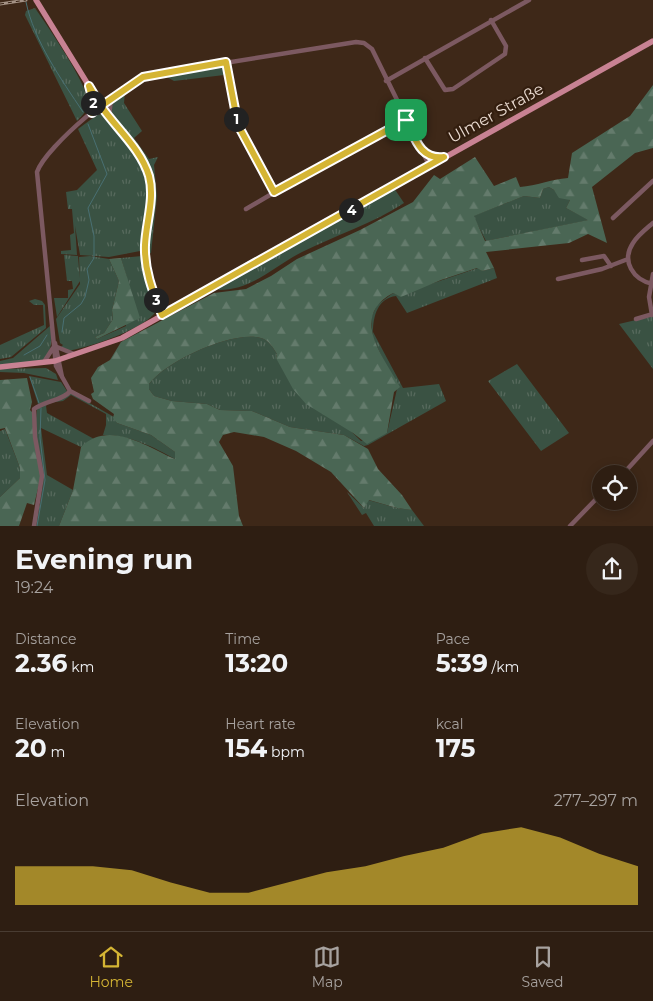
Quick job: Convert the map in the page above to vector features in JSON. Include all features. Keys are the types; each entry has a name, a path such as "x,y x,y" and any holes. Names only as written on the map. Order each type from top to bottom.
{"main road":[{"path":"36,0 101,106 140,156 148,175 151,198 146,231 145,259 153,292 164,314"},
{"name":"Ulmer Straße","path":"0,367 57,360 122,338 653,41"},
{"path":"153,292 160,300 170,305 181,304"},
{"path":"160,300 164,314"}],"street":[{"path":"386,81 529,0"},
{"path":"424,58 444,90 453,89 505,54 506,46 491,20"},
{"path":"89,401 70,391 63,380 57,360 37,172 42,161 50,152 111,98 143,77 226,62 361,42 372,49 386,81 430,165"},
{"path":"226,62 238,125 274,192"},
{"path":"89,86 93,101 92,113"},
{"path":"109,117 108,110 111,98"},
{"path":"246,209 406,120"},
{"path":"422,152 433,158 444,157"},
{"path":"613,218 653,181"},
{"path":"652,284 637,278 632,272 628,258 633,242 653,224"},
{"path":"582,260 604,256 611,266"},
{"path":"558,279 611,266 628,258"},
{"path":"636,319 652,314 649,297 653,274"},
{"path":"55,347 64,352 77,354"},
{"path":"43,363 55,347"},
{"path":"34,526 42,476 35,437 34,410 47,401 63,398 70,391"},
{"path":"631,465 653,441"},
{"path":"570,526 592,503"}],"green space":[{"path":"35,8 65,54 85,92 88,101 87,107 77,121 25,15 26,11"},
{"path":"223,68 224,75 174,81 167,77"},
{"path":"653,85 653,148 635,153 592,187 607,243 588,234 569,243 486,252 494,268 482,271 477,268 441,280 401,297 393,293 380,303 373,313 371,325 379,350 400,387 394,392 387,433 367,444 353,433 306,404 293,389 276,358 277,354 266,340 261,338 234,339 201,349 170,366 149,384 149,389 154,396 172,401 207,404 220,410 252,411 290,427 344,435 368,449 378,469 402,495 412,510 369,500 364,508 331,472 296,451 264,437 234,432 223,435 219,442 233,466 239,516 243,526 59,526 73,490 81,447 92,439 104,435 116,435 128,438 175,459 175,452 151,435 117,423 113,418 114,414 93,399 91,394 94,392 91,378 98,367 110,360 121,342 214,293 246,289 297,259 360,230 413,202 434,175 440,179 475,157 494,186 516,177 520,187 568,178 572,153 630,116","holes":["549,187 554,190 559,198 570,200 566,208 588,220 485,241 474,216 524,196 540,198 543,189"]},
{"path":"125,91 124,103 142,131 134,138 149,159 158,157 154,165 157,196 151,253 146,254 151,208 149,173 111,111 113,102"},
{"path":"102,114 135,157 146,182 146,206 140,251 109,257 80,255 75,226 77,255 61,254 61,251 71,250 70,235 74,233 72,209 68,209 66,192 77,190 97,170 78,129 97,115"},
{"path":"549,187 570,200 566,208 589,220 486,241 473,216 524,196 540,198 543,189"},
{"path":"394,188 404,203 392,210 302,252 253,282 231,289 219,290 217,287"},
{"path":"64,255 78,256 80,281 57,317 54,298 68,298 68,290 73,289 72,281 67,281"},
{"path":"90,256 109,259 119,281 112,310 113,319 104,333 95,337 97,339 126,326 127,278 121,258 142,256 145,280 156,311 150,318 129,331 101,342 66,351 61,347 63,345 60,343 56,319 80,284 79,257"},
{"path":"121,258 140,318 97,339 95,337 104,333 113,319 112,310 119,281 109,259"},
{"path":"478,268 482,271 494,268 497,278 407,313 396,296 390,297 381,304 374,320 373,332 403,388 439,384 446,401 368,445 364,446 344,435 290,427 252,411 220,410 207,404 172,401 154,396 149,389 149,384 158,375 201,349 234,339 261,338 266,340 272,347 277,354 276,358 361,441 387,433 397,389 373,338 371,318 377,305 393,293 398,295"},
{"path":"35,299 42,301 45,305 46,328 11,357 0,359 0,345 44,325 43,305 34,305 29,301"},
{"path":"653,316 653,369 619,324"},
{"path":"50,326 51,345 45,358 41,361 0,365 0,361 13,358"},
{"path":"517,364 569,433 541,451 488,381"},
{"path":"46,368 56,374 58,380 24,373 0,372 0,369"},
{"path":"29,376 61,382 67,391 63,396 38,404"},
{"path":"27,378 32,402 30,410 33,413 41,476 34,505 27,503 19,526 0,526 0,497 20,478 20,468 5,428 0,429 0,380"},
{"path":"72,393 114,417 117,423 151,435 175,452 175,459 131,439 103,435 106,425 106,414 71,395 63,401 48,403 46,406 47,413 94,439 81,447 41,428 47,475 73,490 59,526 36,526 43,484 35,428 37,409 45,404"},
{"path":"5,429 20,468 20,478 0,497 0,431"},
{"path":"347,492 364,508 368,500 412,510 424,526 374,526 366,513 362,515"}],"waterway":[{"path":"26,2 35,31 42,45 57,73 83,112"},
{"path":"62,332 64,318 81,304 85,297 89,280 87,269 94,258 94,236 88,208 107,174 88,124"},
{"path":"24,355 40,346 47,335"},
{"path":"30,377 39,403"},
{"path":"37,526 45,480 40,438 41,408"}],"railway":[{"path":"0,4 26,0"}],"route":[{"path":"406,120 274,192 238,125 226,62 143,77 101,106 89,86 93,101 92,113 101,106 140,156 148,175 151,198 146,231 145,259 148,278 162,315 444,157 433,158 422,152 406,120"}]}
